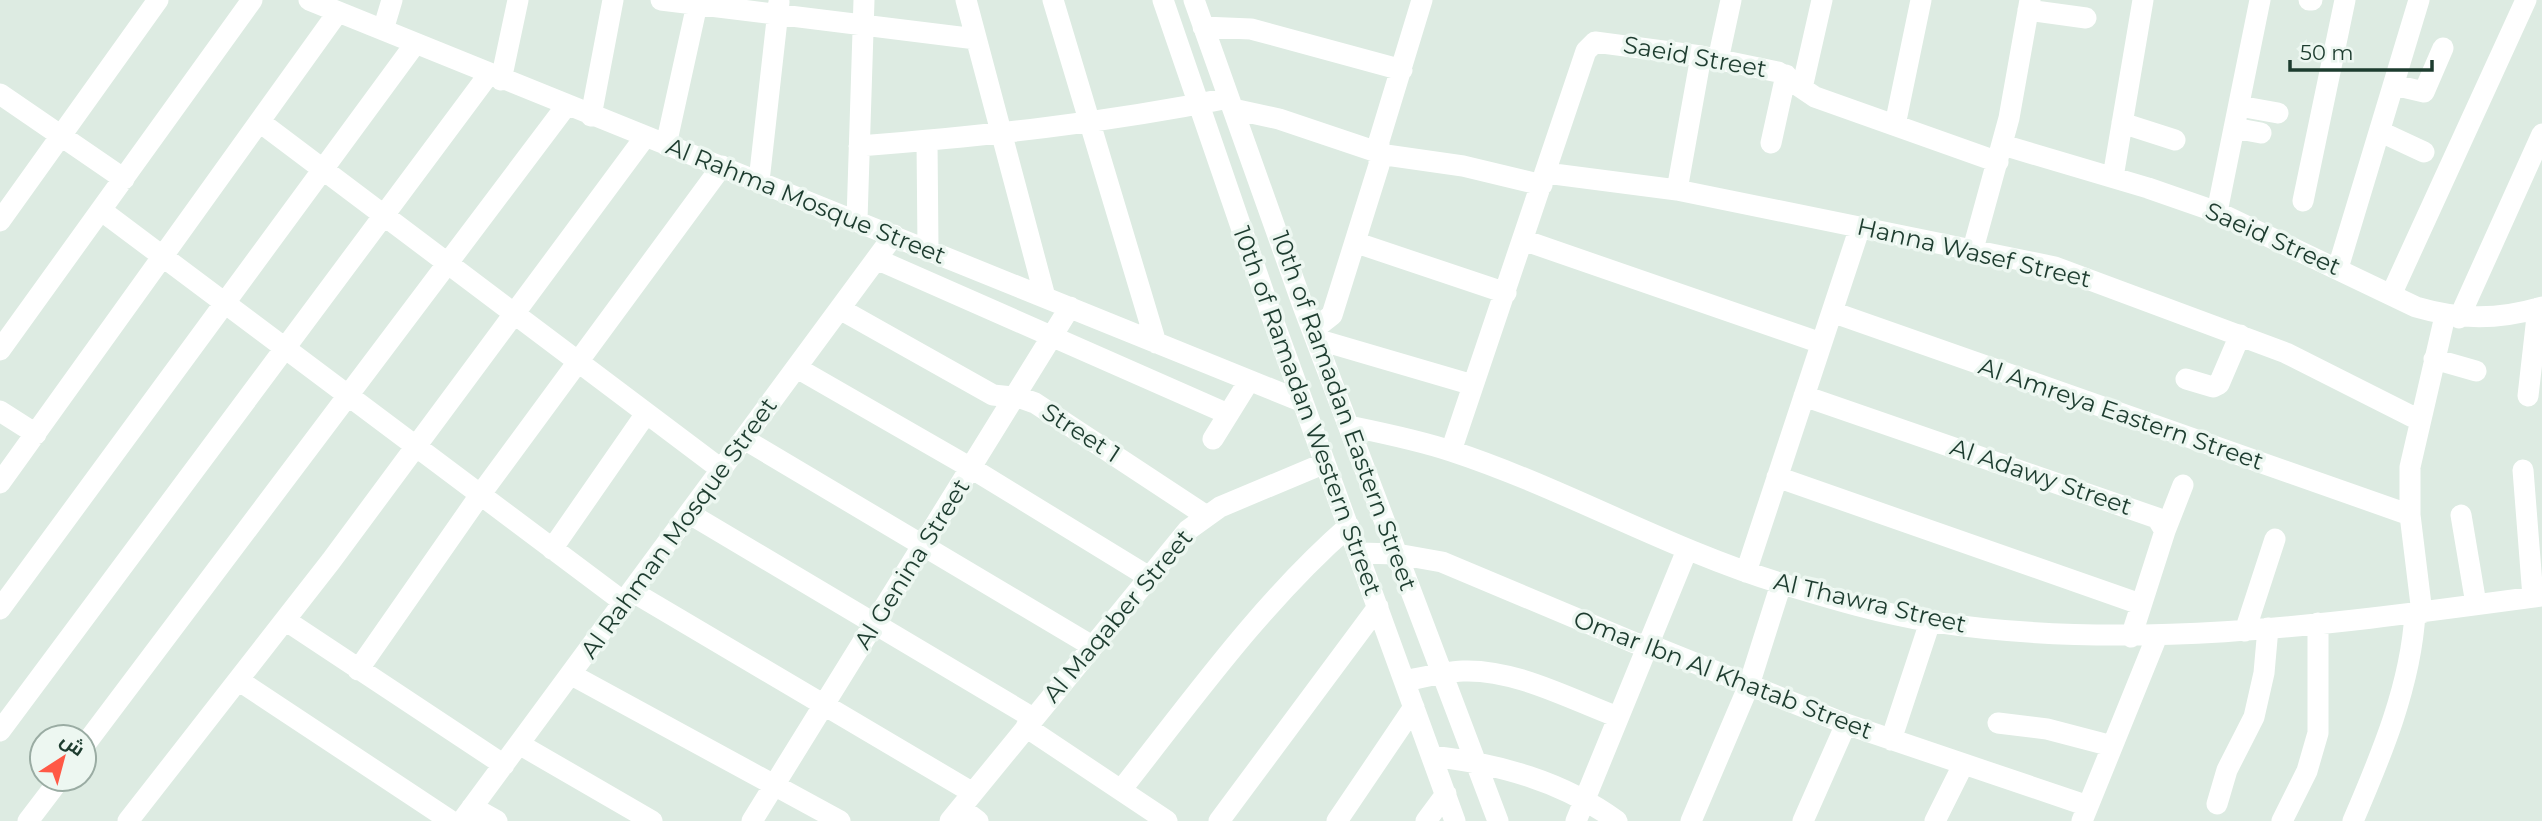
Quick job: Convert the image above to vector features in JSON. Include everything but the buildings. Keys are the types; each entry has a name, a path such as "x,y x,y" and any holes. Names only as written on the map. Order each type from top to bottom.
{"street":[{"path":"0,221 158,0"},
{"path":"0,350 252,0"},
{"name":"Al Rahma Mosque Street","path":"309,0 566,106 894,234 1303,402"},
{"path":"383,30 392,0"},
{"path":"0,731 282,348 384,214 495,77 518,0"},
{"path":"591,116 613,0"},
{"path":"661,0 779,7 863,26 976,38"},
{"path":"857,220 864,0"},
{"path":"966,0 1045,297"},
{"path":"1053,0 1156,342"},
{"name":"10th of Ramadan Western Street","path":"1163,0 1272,317 1455,821"},
{"name":"10th of Ramadan Eastern Street","path":"1194,0 1303,306 1498,821"},
{"path":"1422,0 1379,141 1380,165 1357,243 1332,315 1314,335 1474,386"},
{"path":"1677,190 1710,58 1731,0"},
{"path":"1771,143 1822,0"},
{"path":"1895,125 1921,0"},
{"path":"2113,177 2143,0"},
{"path":"2217,212 2260,0"},
{"path":"2303,201 2345,0"},
{"path":"2338,268 2381,132 2418,0"},
{"path":"2391,295 2526,0"},
{"path":"666,145 697,2"},
{"path":"1973,249 2000,153 2029,5 2086,18"},
{"path":"759,181 779,7"},
{"path":"0,483 338,12"},
{"path":"1203,27 1251,29 1402,70"},
{"name":"Saeid Street","path":"1544,179 1586,51 1595,42 1600,42 1710,58 1794,82 1822,99 1895,125 2000,153 2113,177 2217,212 2391,295 2452,317 2501,317 2540,307"},
{"path":"0,609 415,44"},
{"path":"2394,85 2424,92 2443,48"},
{"path":"0,94 124,179"},
{"path":"859,146 1003,135 1199,104 1231,104"},
{"name":"Hanna Wasef Street","path":"1231,104 1379,153 1544,179 1677,190 1973,249 2080,275 2314,366 2418,420"},
{"path":"98,727 345,395 566,106"},
{"path":"2239,106 2278,113"},
{"path":"260,122 515,313 645,415 722,470"},
{"path":"2122,123 2175,140"},
{"path":"2234,128 2261,133"},
{"path":"2381,132 2424,152"},
{"path":"2353,821 2401,692 2411,653 2418,613 2410,515 2410,467 2418,420 2434,359 2542,134"},
{"path":"128,821 285,620 646,137"},
{"path":"927,141 928,248"},
{"path":"358,670 480,495 722,166"},
{"path":"1451,451 1544,179"},
{"path":"102,211 552,549 629,597 824,705 978,821"},
{"path":"1746,572 1860,227"},
{"name":"Al Rahman Mosque Street","path":"467,814 572,675 894,234"},
{"path":"1523,240 1821,343"},
{"path":"1357,243 1506,293"},
{"path":"876,260 1228,414"},
{"path":"1272,317 1303,306"},
{"name":"Al Genina Street","path":"752,821 1070,307"},
{"path":"2528,396 2540,307"},
{"name":"Street 1","path":"840,309 993,395 1035,403 1205,515"},
{"name":"Al Amreya Eastern Street","path":"1832,312 2410,515"},
{"path":"2186,379 2213,387 2219,384 2240,335"},
{"path":"2434,359 2476,371"},
{"path":"797,368 971,468 1149,577"},
{"path":"1213,439 1249,381"},
{"name":"Al Adawy Street","path":"1804,396 2152,515 2161,521 2165,531"},
{"path":"0,411 36,434"},
{"path":"552,549 645,415"},
{"name":"Al Thawra Street","path":"1349,426 1451,451 1687,550 1781,584 1930,622 2030,633 2157,636 2245,631 2418,613 2537,596"},
{"path":"744,439 1092,646"},
{"name":"Al Maqaber Street","path":"961,807 1181,537 1205,515 1237,498 1328,469 1364,468"},
{"path":"2523,470 2537,596"},
{"path":"1777,477 2140,604"},
{"path":"2131,637 2140,604 2183,485"},
{"path":"690,514 876,623 1030,723 1167,821"},
{"path":"2461,515 2476,604"},
{"path":"1121,790 1269,604 1311,559 1349,527"},
{"path":"2245,631 2275,539"},
{"path":"1576,821 1687,550"},
{"name":"Omar Ibn Al Khatab Street","path":"1359,554 1397,554 1462,569 1647,646 2085,814"},
{"path":"1691,821 1749,685 1781,584"},
{"path":"1219,821 1378,607"},
{"path":"285,620 504,765"},
{"path":"1891,740 1930,622"},
{"path":"2282,821 2307,771 2318,733 2318,623"},
{"path":"2217,804 2227,770 2254,717 2264,673 2268,628"},
{"path":"2085,814 2157,636"},
{"path":"1405,681 1442,673 1481,672 1507,677 1618,717"},
{"path":"572,675 840,821"},
{"path":"238,680 452,821"},
{"path":"1337,821 1414,707"},
{"path":"1998,723 2048,729 2112,746"},
{"path":"1803,821 1846,724"},
{"path":"519,744 652,821"},
{"path":"1432,756 1475,761 1533,777 1583,799 1617,821"},
{"path":"1935,821 1963,765"},
{"path":"28,821 49,793"},
{"path":"1426,821 1446,794"},
{"path":"467,814 497,821"}]}
